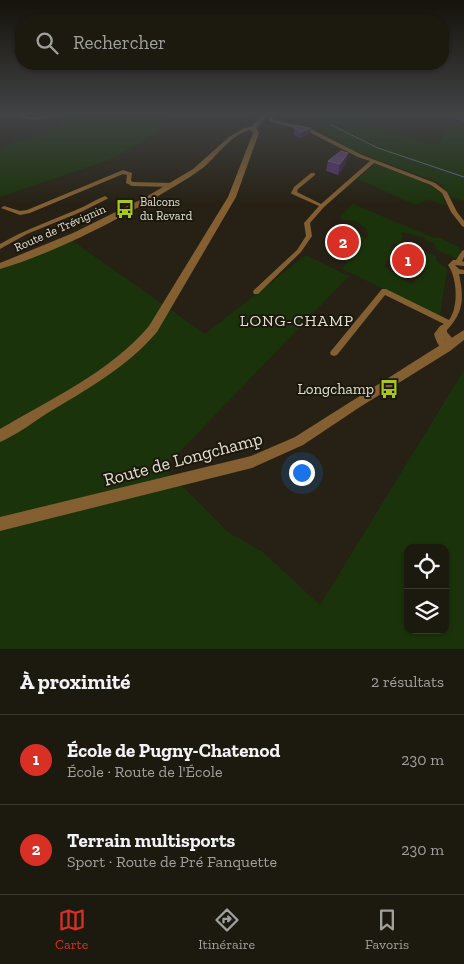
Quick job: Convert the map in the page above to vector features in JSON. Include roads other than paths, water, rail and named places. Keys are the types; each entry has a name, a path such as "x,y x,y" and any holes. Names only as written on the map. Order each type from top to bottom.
{"street":[{"name":"Route de Trévignin","path":"0,266 70,238 133,208 198,168 225,144"},
{"path":"0,436 90,382 122,360 153,328 232,197 252,144"},
{"path":"335,144 438,187 444,192 454,212 464,225"},
{"path":"256,292 299,251 309,236 307,223 322,206 373,161"},
{"path":"4,208 20,213 28,212 123,172 130,174 128,182 132,184 172,185"},
{"path":"313,174 296,188 294,193 322,206"},
{"path":"0,247 18,235 74,214 106,198"},
{"path":"449,346 440,340 438,334 455,319 458,306 458,288 451,265 461,263 464,252"},
{"path":"454,270 464,274 458,288"},
{"path":"334,353 384,291 446,326"},
{"name":"Route de Longchamp","path":"0,524 252,462 299,441 410,368 449,346 464,334"}],"waterway":[{"path":"370,144 464,177"}],"place":[{"name":"Balcons du Revard","path":"125,209"},
{"name":"Terrain multisports","path":"343,242"},
{"name":"École de Pugny-Chatenod","path":"408,260"},
{"name":"Longchamp","path":"389,389"}],"district":[{"name":"LONG-CHAMP","path":"297,320"}]}
